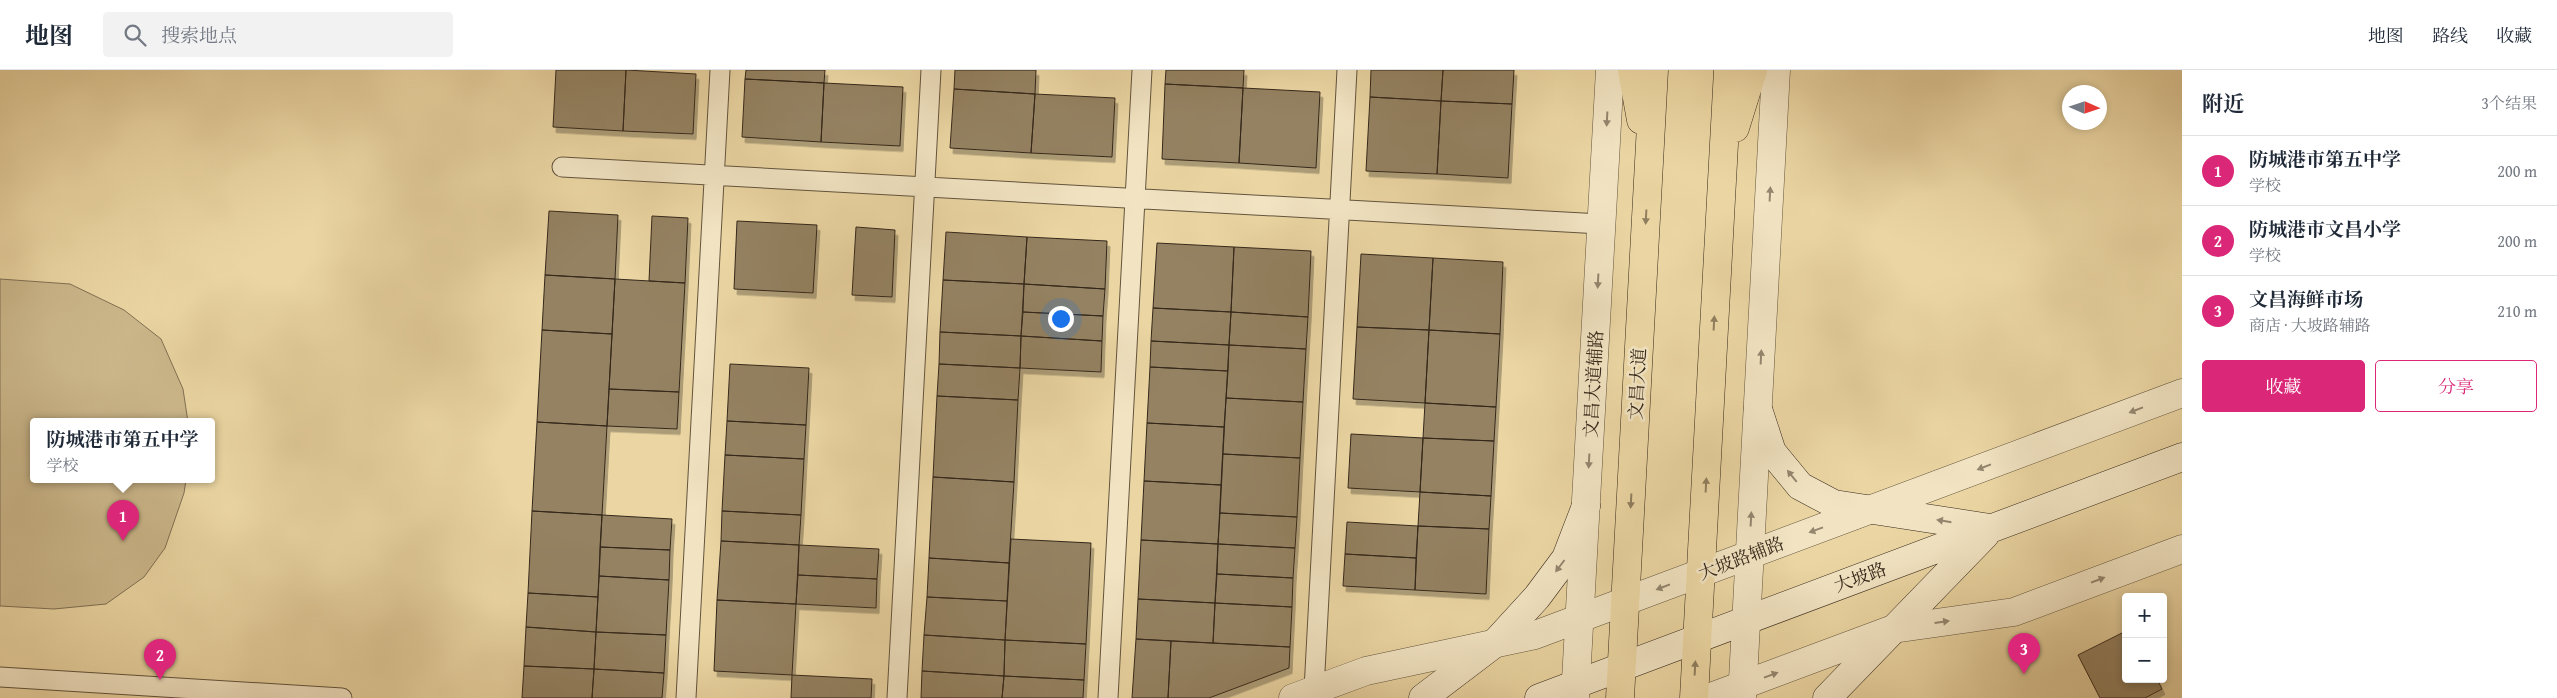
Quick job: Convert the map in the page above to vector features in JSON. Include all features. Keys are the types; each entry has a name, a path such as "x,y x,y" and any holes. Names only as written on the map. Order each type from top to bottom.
{"main road":[{"path":"1632,70 1649,168"},
{"name":"文昌大道","path":"1620,698 1654,70"},
{"path":"1694,698 1728,70"},
{"path":"1723,168 1753,70"}],"street":[{"name":"文昌大道辅路","path":"1576,691 1610,70"},
{"path":"1742,692 1776,70"},
{"name":"大坡路辅路","path":"1304,694 1366,670 1535,635 2182,393"},
{"path":"1758,409 1772,452 1800,486 1834,504 1992,528"},
{"name":"大坡路","path":"1539,698 1576,691 1622,667 1697,638 2182,457"},
{"path":"1423,698 1494,644 1537,597 1566,558 1586,506"},
{"path":"1827,698 1992,528"},
{"path":"1708,698 1742,692 1893,629 2014,612 2182,549"}],"lane":[{"path":"686,698 720,70"},
{"path":"897,698 931,70"},
{"path":"1108,698 1142,70"},
{"path":"1304,694 1340,210 1347,70"},
{"path":"562,167 1602,224"},
{"path":"0,677 342,698"}],"shaded area":[{"path":"0,279 70,284 124,310 161,339 183,389 187,418 30,418 30,483 186,483 184,493 165,548 144,577 106,604 54,609 0,606"}],"building":[{"path":"556,70 626,70 623,131 553,127"},
{"path":"626,70 696,74 693,134 623,131"},
{"path":"746,70 825,70 824,83 745,79"},
{"path":"955,70 1036,70 1035,94 954,89"},
{"path":"1166,70 1244,70 1243,88 1165,84"},
{"path":"1371,70 1443,70 1441,101 1370,97"},
{"path":"1443,70 1514,70 1512,104 1441,101"},
{"path":"745,79 824,83 821,142 742,137"},
{"path":"824,83 903,87 900,146 821,142"},
{"path":"1165,84 1243,88 1239,163 1162,159"},
{"path":"1243,88 1320,92 1316,168 1239,163"},
{"path":"954,89 1035,94 1031,153 950,148"},
{"path":"1035,94 1115,98 1112,157 1031,153"},
{"path":"1370,97 1441,101 1437,174 1366,171"},
{"path":"1441,101 1512,104 1508,178 1437,174"},
{"path":"549,211 618,215 615,279 545,275"},
{"path":"652,216 688,218 685,283 649,281"},
{"path":"737,221 817,225 813,293 734,289"},
{"path":"856,227 895,230 892,297 852,295"},
{"path":"946,232 1027,237 1024,284 943,280"},
{"path":"1027,237 1107,241 1105,289 1024,284"},
{"path":"1157,243 1234,247 1231,312 1153,308"},
{"path":"1234,247 1311,251 1308,317 1231,312"},
{"path":"1361,254 1433,258 1429,330 1357,327"},
{"path":"1433,258 1503,262 1500,334 1429,330"},
{"path":"545,275 615,279 612,334 542,330"},
{"path":"615,279 685,283 679,392 609,389"},
{"path":"943,280 1024,284 1021,336 940,332"},
{"path":"1024,284 1105,289 1103,316 1023,312"},
{"path":"1153,308 1231,312 1229,345 1151,341"},
{"path":"1023,312 1103,316 1102,341 1021,336"},
{"path":"1231,312 1308,317 1306,349 1229,345"},
{"path":"1357,327 1429,330 1425,403 1353,399"},
{"path":"542,330 612,334 607,426 537,422"},
{"path":"1429,330 1500,334 1496,407 1425,403"},
{"path":"940,332 1021,336 1020,368 939,364"},
{"path":"1021,336 1102,341 1101,372 1020,368"},
{"path":"1151,341 1229,345 1228,371 1150,367"},
{"path":"1229,345 1306,349 1303,402 1226,398"},
{"path":"730,364 809,368 806,425 727,421"},
{"path":"939,364 1020,368 1018,400 937,396"},
{"path":"1150,367 1228,371 1224,427 1147,423"},
{"path":"609,389 679,392 677,429 607,426"},
{"path":"937,396 1018,400 1014,482 933,477"},
{"path":"1226,398 1303,402 1300,458 1223,454"},
{"path":"1425,403 1496,407 1494,441 1423,438"},
{"path":"727,421 806,425 804,459 725,455"},
{"path":"537,422 607,426 602,515 532,511"},
{"path":"1147,423 1224,427 1221,485 1144,481"},
{"path":"1351,434 1423,438 1420,492 1348,488"},
{"path":"1423,438 1494,441 1491,496 1420,492"},
{"path":"1223,454 1300,458 1297,517 1220,513"},
{"path":"725,455 804,459 801,515 722,511"},
{"path":"933,477 1014,482 1009,563 929,558"},
{"path":"1144,481 1221,485 1218,544 1141,540"},
{"path":"1420,492 1491,496 1489,529 1418,526"},
{"path":"532,511 602,515 598,597 528,593"},
{"path":"722,511 801,515 799,545 721,541"},
{"path":"1220,513 1297,517 1295,548 1218,544"},
{"path":"602,515 672,519 670,550 600,547"},
{"path":"1347,522 1418,526 1416,558 1345,554"},
{"path":"1418,526 1489,529 1486,594 1415,590"},
{"path":"1011,539 1091,543 1086,644 1005,640"},
{"path":"1141,540 1218,544 1215,603 1138,599"},
{"path":"721,541 799,545 796,604 717,600"},
{"path":"1218,544 1295,548 1293,578 1217,574"},
{"path":"799,545 879,549 877,579 798,575"},
{"path":"600,547 670,550 669,580 599,576"},
{"path":"1345,554 1416,558 1415,590 1343,586"},
{"path":"929,558 1009,563 1007,601 927,597"},
{"path":"1217,574 1293,578 1292,607 1215,603"},
{"path":"798,575 877,579 876,608 796,604"},
{"path":"599,576 669,580 666,635 596,632"},
{"path":"528,593 598,597 596,632 526,627"},
{"path":"927,597 1007,601 1005,640 924,635"},
{"path":"1138,599 1215,603 1213,643 1136,639"},
{"path":"717,600 796,604 792,675 714,671"},
{"path":"1215,603 1292,607 1290,647 1213,643"},
{"path":"526,627 596,632 594,669 524,666"},
{"path":"596,632 666,635 664,673 594,669"},
{"path":"2122,633 2122,683 2159,683 2162,689 2145,698 2100,698 2078,655"},
{"path":"924,635 1005,640 1004,676 922,671"},
{"path":"1136,639 1171,641 1168,698 1132,698"},
{"path":"1005,640 1086,644 1084,680 1004,676"},
{"path":"1171,641 1290,647 1289,668 1209,698 1168,698"},
{"path":"524,666 594,669 592,698 522,698"},
{"path":"594,669 664,673 662,698 592,698"},
{"path":"922,671 1004,676 1002,698 921,698"},
{"path":"792,675 872,679 871,698 791,698"},
{"path":"1004,676 1084,680 1083,698 1002,698"}],"place":[{"name":"防城港市第五中学","path":"123,541"},
{"name":"文昌海鲜市场","path":"2024,674"},
{"name":"防城港市文昌小学","path":"160,680"}]}
